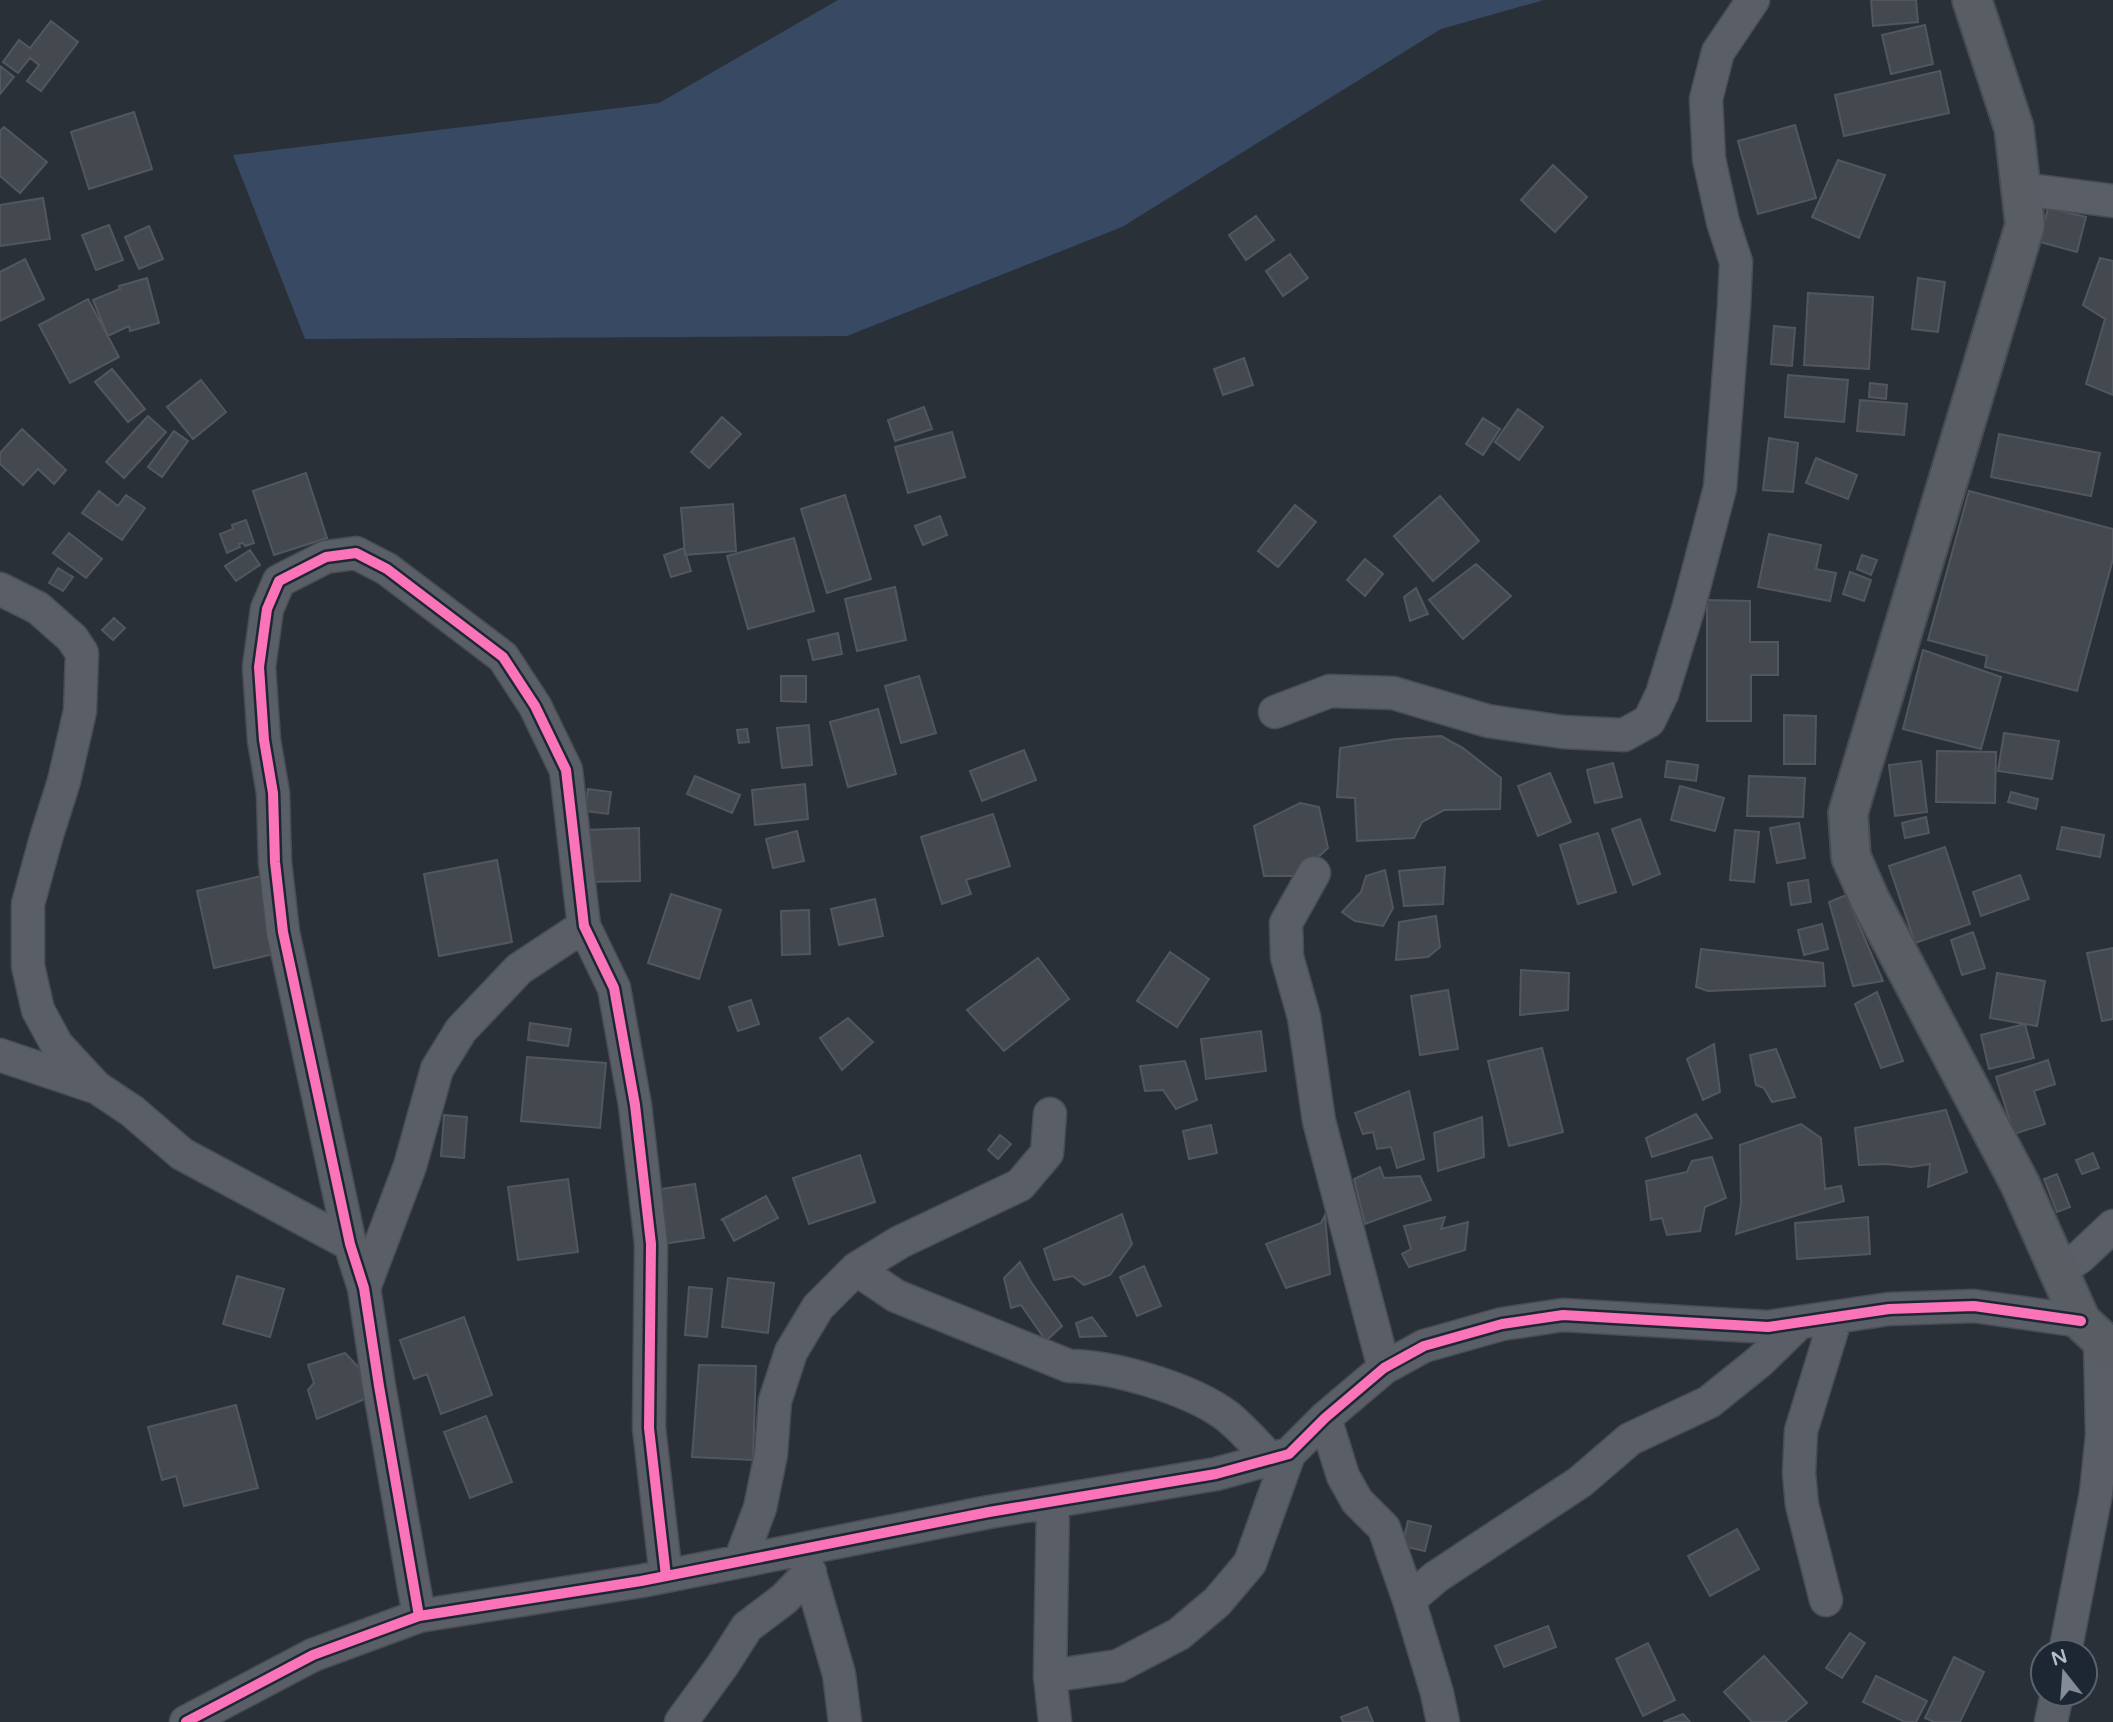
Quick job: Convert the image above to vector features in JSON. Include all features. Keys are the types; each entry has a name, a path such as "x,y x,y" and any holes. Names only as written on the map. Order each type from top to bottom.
{"street":[{"path":"1275,712 1330,691 1393,693 1488,721 1563,733 1624,735 1649,721 1662,694 1689,606 1720,488 1736,262 1723,222 1709,159 1706,99 1718,52 1753,0"},
{"path":"1972,0 2014,128 2025,225 1848,813 1851,857 1870,900 2020,1184 2059,1272 2098,1337 2107,1444 2068,1638"},
{"path":"2022,189 2113,201"},
{"path":"419,1616 364,1288 350,1244 283,932 275,862 273,793 264,740 260,667 267,609 279,581 326,557 356,553 387,569 503,657 535,706 566,770 584,926 614,988 636,1119 651,1244 649,1427 666,1576"},
{"path":"0,589 38,608 72,638 82,653 80,711 64,780 28,904 29,966 37,1010 57,1045 96,1087 132,1111 182,1154 350,1244"},
{"path":"1314,873 1286,923 1287,957 1304,1017 1319,1121 1384,1368"},
{"path":"364,1288 410,1166 436,1069 461,1030 519,969 584,926"},
{"path":"0,1055 96,1087"},
{"path":"740,1561 761,1508 771,1454 775,1401 791,1352 818,1307 856,1269 900,1242 1020,1185 1047,1153 1050,1114"},
{"path":"2059,1272 2113,1226"},
{"path":"856,1269 896,1296 1069,1366 1082,1366 1146,1379 1196,1399 1227,1416 1279,1456"},
{"path":"186,1722 313,1655 419,1616 666,1576 740,1561 806,1560 989,1512 1216,1474 1279,1456 1384,1368 1424,1346 1502,1324 1563,1315 1768,1327 1889,1309 1974,1306 2098,1337"},
{"path":"1826,1600 1802,1505 1801,1431 1836,1317"},
{"path":"1409,1600 1436,1577 1580,1482 1630,1439 1709,1402 1759,1362 1801,1322"},
{"path":"1325,1418 1343,1476 1357,1501 1384,1528 1409,1600 1443,1722"},
{"path":"1050,1676 1118,1666 1179,1634 1217,1602 1250,1563 1279,1456"},
{"path":"1053,1503 1050,1676 1055,1722"},
{"path":"681,1722 722,1667 747,1627 784,1599 806,1560"},
{"path":"806,1560 839,1674 845,1722"}],"water":[{"path":"838,0 1544,0 1441,29 1122,227 847,336 305,339 233,155 659,103"}],"building":[{"path":"1871,0 1916,0 1918,22 1873,26"},
{"path":"51,21 78,42 41,91 27,81 39,65 30,58 18,73 3,62 19,40 30,48"},
{"path":"1925,25 1933,64 1891,74 1882,35"},
{"path":"0,66 14,77 0,94"},
{"path":"1940,71 1949,113 1844,136 1835,95"},
{"path":"134,112 152,169 89,189 71,132"},
{"path":"1795,125 1816,198 1758,214 1738,141"},
{"path":"4,127 47,162 20,193 0,176 0,131"},
{"path":"1838,160 1885,175 1859,238 1812,217"},
{"path":"1553,165 1587,197 1555,232 1521,200"},
{"path":"43,198 50,239 0,246 0,205"},
{"path":"2048,208 2086,217 2077,252 2040,242"},
{"path":"1256,216 1274,240 1246,260 1229,235"},
{"path":"109,225 123,260 96,270 82,235"},
{"path":"149,226 163,259 139,269 125,237"},
{"path":"1290,254 1308,278 1283,296 1266,271"},
{"path":"2100,258 2113,261 2113,395 2086,384 2105,319 2083,305"},
{"path":"25,259 44,299 0,321 0,272"},
{"path":"147,278 159,323 130,331 129,326 108,336 93,300 120,289 119,286"},
{"path":"1918,278 1945,282 1938,332 1912,329"},
{"path":"1808,293 1873,297 1869,369 1804,365"},
{"path":"88,299 119,357 70,383 39,325"},
{"path":"1774,326 1795,328 1792,366 1771,364"},
{"path":"1244,358 1253,385 1223,395 1214,369"},
{"path":"112,369 145,409 128,422 95,382"},
{"path":"1788,375 1848,380 1844,422 1785,417"},
{"path":"201,380 226,412 193,439 167,407"},
{"path":"1870,383 1887,385 1886,399 1869,397"},
{"path":"1860,400 1907,404 1904,435 1857,431"},
{"path":"924,407 932,429 895,441 888,420"},
{"path":"1518,409 1543,427 1519,460 1495,442"},
{"path":"148,416 166,432 124,478 106,462"},
{"path":"722,417 741,434 709,468 691,452"},
{"path":"1483,418 1500,429 1483,455 1466,444"},
{"path":"22,429 66,470 54,484 38,469 23,485 0,464 0,453"},
{"path":"174,431 188,441 162,477 148,467"},
{"path":"952,432 965,477 908,493 895,447"},
{"path":"1999,434 2100,453 2091,496 1991,477"},
{"path":"1769,438 1798,443 1793,492 1763,490"},
{"path":"1816,458 1857,475 1848,499 1806,483"},
{"path":"306,473 327,538 274,555 253,491"},
{"path":"99,491 118,506 126,495 145,508 122,540 82,513"},
{"path":"1969,491 2113,529 2113,559 2077,691 1985,667 1987,656 1928,640"},
{"path":"845,495 871,579 827,593 801,509"},
{"path":"1440,496 1479,541 1433,581 1394,536"},
{"path":"733,504 736,551 685,555 681,508"},
{"path":"1295,505 1316,522 1278,567 1258,551"},
{"path":"940,516 947,535 923,545 915,526"},
{"path":"246,520 254,543 245,546 243,543 239,544 240,547 227,553 220,534 233,529 232,525"},
{"path":"69,533 102,559 86,578 53,553"},
{"path":"1769,534 1821,545 1816,569 1836,573 1830,601 1758,587"},
{"path":"794,538 814,611 748,629 727,556"},
{"path":"684,548 691,571 671,577 664,555"},
{"path":"250,550 260,565 236,581 225,566"},
{"path":"1862,555 1877,560 1871,575 1857,569"},
{"path":"1365,559 1383,574 1365,596 1347,580"},
{"path":"1476,564 1511,596 1463,639 1429,600"},
{"path":"58,568 73,577 63,591 49,583"},
{"path":"1850,572 1871,580 1864,601 1843,594"},
{"path":"895,587 906,640 857,651 845,599"},
{"path":"1416,588 1428,614 1410,621 1404,597"},
{"path":"1707,600 1750,601 1750,642 1778,642 1778,675 1751,675 1751,721 1707,721"},
{"path":"114,618 125,628 113,640 102,630"},
{"path":"838,633 842,654 813,660 808,640"},
{"path":"1923,650 2001,677 1981,749 1903,729"},
{"path":"781,676 806,676 806,702 781,701"},
{"path":"919,676 936,733 901,743 885,686"},
{"path":"878,709 896,774 848,787 830,722"},
{"path":"1784,715 1816,716 1815,764 1784,764"},
{"path":"809,725 812,765 782,768 777,728"},
{"path":"747,729 749,742 739,743 737,730"},
{"path":"2004,733 2059,741 2052,779 1998,771"},
{"path":"1441,736 1463,748 1501,778 1500,809 1444,810 1422,822 1414,838 1357,841 1355,798 1337,797 1340,748 1396,739"},
{"path":"1024,750 1036,780 982,801 970,771"},
{"path":"1937,751 1996,752 1995,803 1936,802"},
{"path":"1667,761 1698,765 1696,781 1665,777"},
{"path":"1921,761 1927,812 1895,816 1889,765"},
{"path":"1613,763 1622,797 1595,803 1587,770"},
{"path":"1550,773 1571,822 1538,836 1518,786"},
{"path":"695,776 740,795 732,813 687,794"},
{"path":"1749,776 1805,778 1803,817 1747,816"},
{"path":"805,784 808,819 755,825 752,790"},
{"path":"1680,786 1724,798 1715,831 1671,820"},
{"path":"588,789 611,792 608,814 585,811"},
{"path":"2011,792 2038,799 2036,809 2008,802"},
{"path":"1300,803 1319,807 1328,848 1298,876 1264,876 1254,826"},
{"path":"993,814 1010,866 966,880 971,894 942,904 921,837"},
{"path":"1926,817 1929,833 1905,838 1902,823"},
{"path":"1640,819 1660,874 1633,885 1612,829"},
{"path":"1799,823 1805,858 1777,863 1770,828"},
{"path":"2062,827 2104,835 2100,857 2057,849"},
{"path":"639,828 640,881 586,882 585,830"},
{"path":"1735,830 1759,832 1754,882 1730,880"},
{"path":"797,831 804,861 773,868 766,839"},
{"path":"1598,833 1616,892 1578,904 1560,845"},
{"path":"1945,847 1970,924 1915,943 1889,866"},
{"path":"497,860 512,942 439,956 424,874"},
{"path":"1445,867 1443,904 1404,906 1399,871"},
{"path":"1385,870 1393,908 1383,926 1355,921 1342,912 1361,892 1366,876"},
{"path":"2020,875 2029,899 1981,916 1973,892"},
{"path":"261,876 278,953 214,968 197,891"},
{"path":"1808,880 1811,902 1791,905 1788,883"},
{"path":"671,894 721,910 699,979 648,963"},
{"path":"1846,895 1883,981 1853,986 1829,902"},
{"path":"875,899 883,936 839,945 831,909"},
{"path":"809,910 810,954 782,955 781,911"},
{"path":"1436,916 1440,947 1428,957 1396,960 1399,922"},
{"path":"1822,924 1828,949 1804,955 1798,930"},
{"path":"1973,932 1985,968 1962,975 1951,940"},
{"path":"2113,948 2113,1019 2102,1021 2087,953"},
{"path":"1701,949 1823,963 1825,986 1708,991 1696,987"},
{"path":"1170,952 1209,979 1177,1027 1137,1001"},
{"path":"1038,958 1069,999 1004,1051 967,1010"},
{"path":"1521,970 1569,973 1568,1010 1520,1015"},
{"path":"1997,973 2045,981 2037,1026 1990,1018"},
{"path":"1448,990 1458,1049 1420,1055 1411,996"},
{"path":"1877,992 1903,1061 1881,1068 1855,1004"},
{"path":"751,1000 759,1024 738,1031 729,1007"},
{"path":"848,1018 873,1042 842,1070 820,1038"},
{"path":"530,1023 571,1029 568,1046 528,1040"},
{"path":"2025,1024 2034,1058 1989,1069 1981,1035"},
{"path":"1261,1031 1266,1071 1206,1079 1201,1039"},
{"path":"1714,1044 1720,1092 1703,1100 1687,1059"},
{"path":"1542,1048 1563,1132 1509,1146 1488,1061"},
{"path":"1776,1049 1795,1097 1772,1102 1764,1088 1756,1085 1750,1055"},
{"path":"527,1057 606,1063 600,1128 521,1121"},
{"path":"2048,1060 2055,1084 2034,1091 2045,1124 2014,1134 1996,1077"},
{"path":"1185,1061 1197,1100 1176,1109 1163,1090 1145,1091 1140,1066"},
{"path":"1409,1091 1424,1159 1397,1168 1391,1147 1377,1149 1373,1132 1363,1134 1355,1113"},
{"path":"1946,1110 1967,1172 1928,1187 1930,1164 1911,1167 1859,1165 1855,1128"},
{"path":"1696,1114 1712,1138 1652,1157 1646,1138"},
{"path":"444,1115 467,1117 464,1158 441,1156"},
{"path":"1482,1117 1484,1157 1438,1171 1434,1133"},
{"path":"1801,1124 1821,1138 1825,1189 1841,1186 1844,1201 1736,1234 1741,1203 1740,1145"},
{"path":"1211,1125 1217,1153 1189,1159 1183,1131"},
{"path":"1000,1135 1011,1144 998,1159 988,1150"},
{"path":"2093,1153 2099,1168 2082,1174 2076,1160"},
{"path":"860,1155 875,1202 809,1224 793,1178"},
{"path":"1712,1157 1726,1198 1705,1207 1700,1231 1667,1235 1662,1218 1651,1220 1646,1181 1687,1172 1692,1161"},
{"path":"1380,1167 1384,1178 1420,1176 1431,1200 1365,1224 1354,1179"},
{"path":"2057,1174 2070,1207 2057,1212 2044,1179"},
{"path":"568,1179 578,1252 518,1260 508,1187"},
{"path":"695,1184 704,1238 662,1244 654,1190"},
{"path":"766,1196 778,1218 734,1241 721,1220"},
{"path":"1122,1214 1132,1244 1110,1275 1084,1285 1073,1276 1054,1280 1044,1249"},
{"path":"1325,1215 1330,1274 1286,1288 1266,1244 1321,1223"},
{"path":"1445,1217 1441,1229 1468,1222 1465,1250 1409,1267 1402,1254 1411,1249 1404,1226"},
{"path":"1868,1217 1870,1254 1797,1259 1795,1223"},
{"path":"1020,1262 1062,1326 1046,1341 1021,1305 1011,1308 1004,1278"},
{"path":"1144,1266 1161,1306 1137,1316 1120,1277"},
{"path":"237,1276 284,1289 270,1337 223,1324"},
{"path":"728,1278 774,1283 768,1333 722,1327"},
{"path":"689,1287 712,1289 707,1337 685,1335"},
{"path":"464,1317 492,1395 441,1414 427,1374 414,1379 400,1340"},
{"path":"1092,1317 1106,1336 1080,1337 1076,1323"},
{"path":"345,1353 367,1376 365,1399 317,1419 308,1390 314,1383 308,1365"},
{"path":"699,1365 756,1366 753,1460 692,1457"},
{"path":"236,1405 258,1488 184,1506 176,1476 162,1480 148,1427"},
{"path":"486,1416 512,1482 470,1498 444,1432"},
{"path":"1408,1521 1431,1526 1425,1551 1402,1546"},
{"path":"1737,1529 1759,1569 1710,1596 1688,1556"},
{"path":"1548,1626 1556,1647 1504,1667 1495,1646"},
{"path":"1850,1633 1865,1643 1842,1678 1826,1668"},
{"path":"1648,1643 1675,1700 1643,1716 1616,1659"},
{"path":"1764,1656 1807,1703 1785,1722 1752,1722 1724,1692"},
{"path":"1954,1657 1984,1672 1960,1722 1934,1722 1925,1718"},
{"path":"1876,1676 1927,1701 1916,1722 1905,1722 1863,1702"},
{"path":"1367,1707 1373,1722 1343,1722 1341,1717"},
{"path":"1683,1714 1690,1722 1663,1722"}],"cycle path":[{"path":"419,1616 364,1288 350,1244 283,932 275,862 273,793 264,740 259,667 267,609 279,581 326,557 356,553 387,569 503,657 535,706 566,770 584,926 614,988 635,1105 651,1244 649,1428 666,1576"},
{"path":"186,1722 313,1655 419,1616 641,1581 989,1512 1216,1474 1289,1454 1325,1418 1384,1368 1424,1346 1502,1324 1563,1315 1768,1327 1889,1309 1974,1306 2081,1321"}]}
